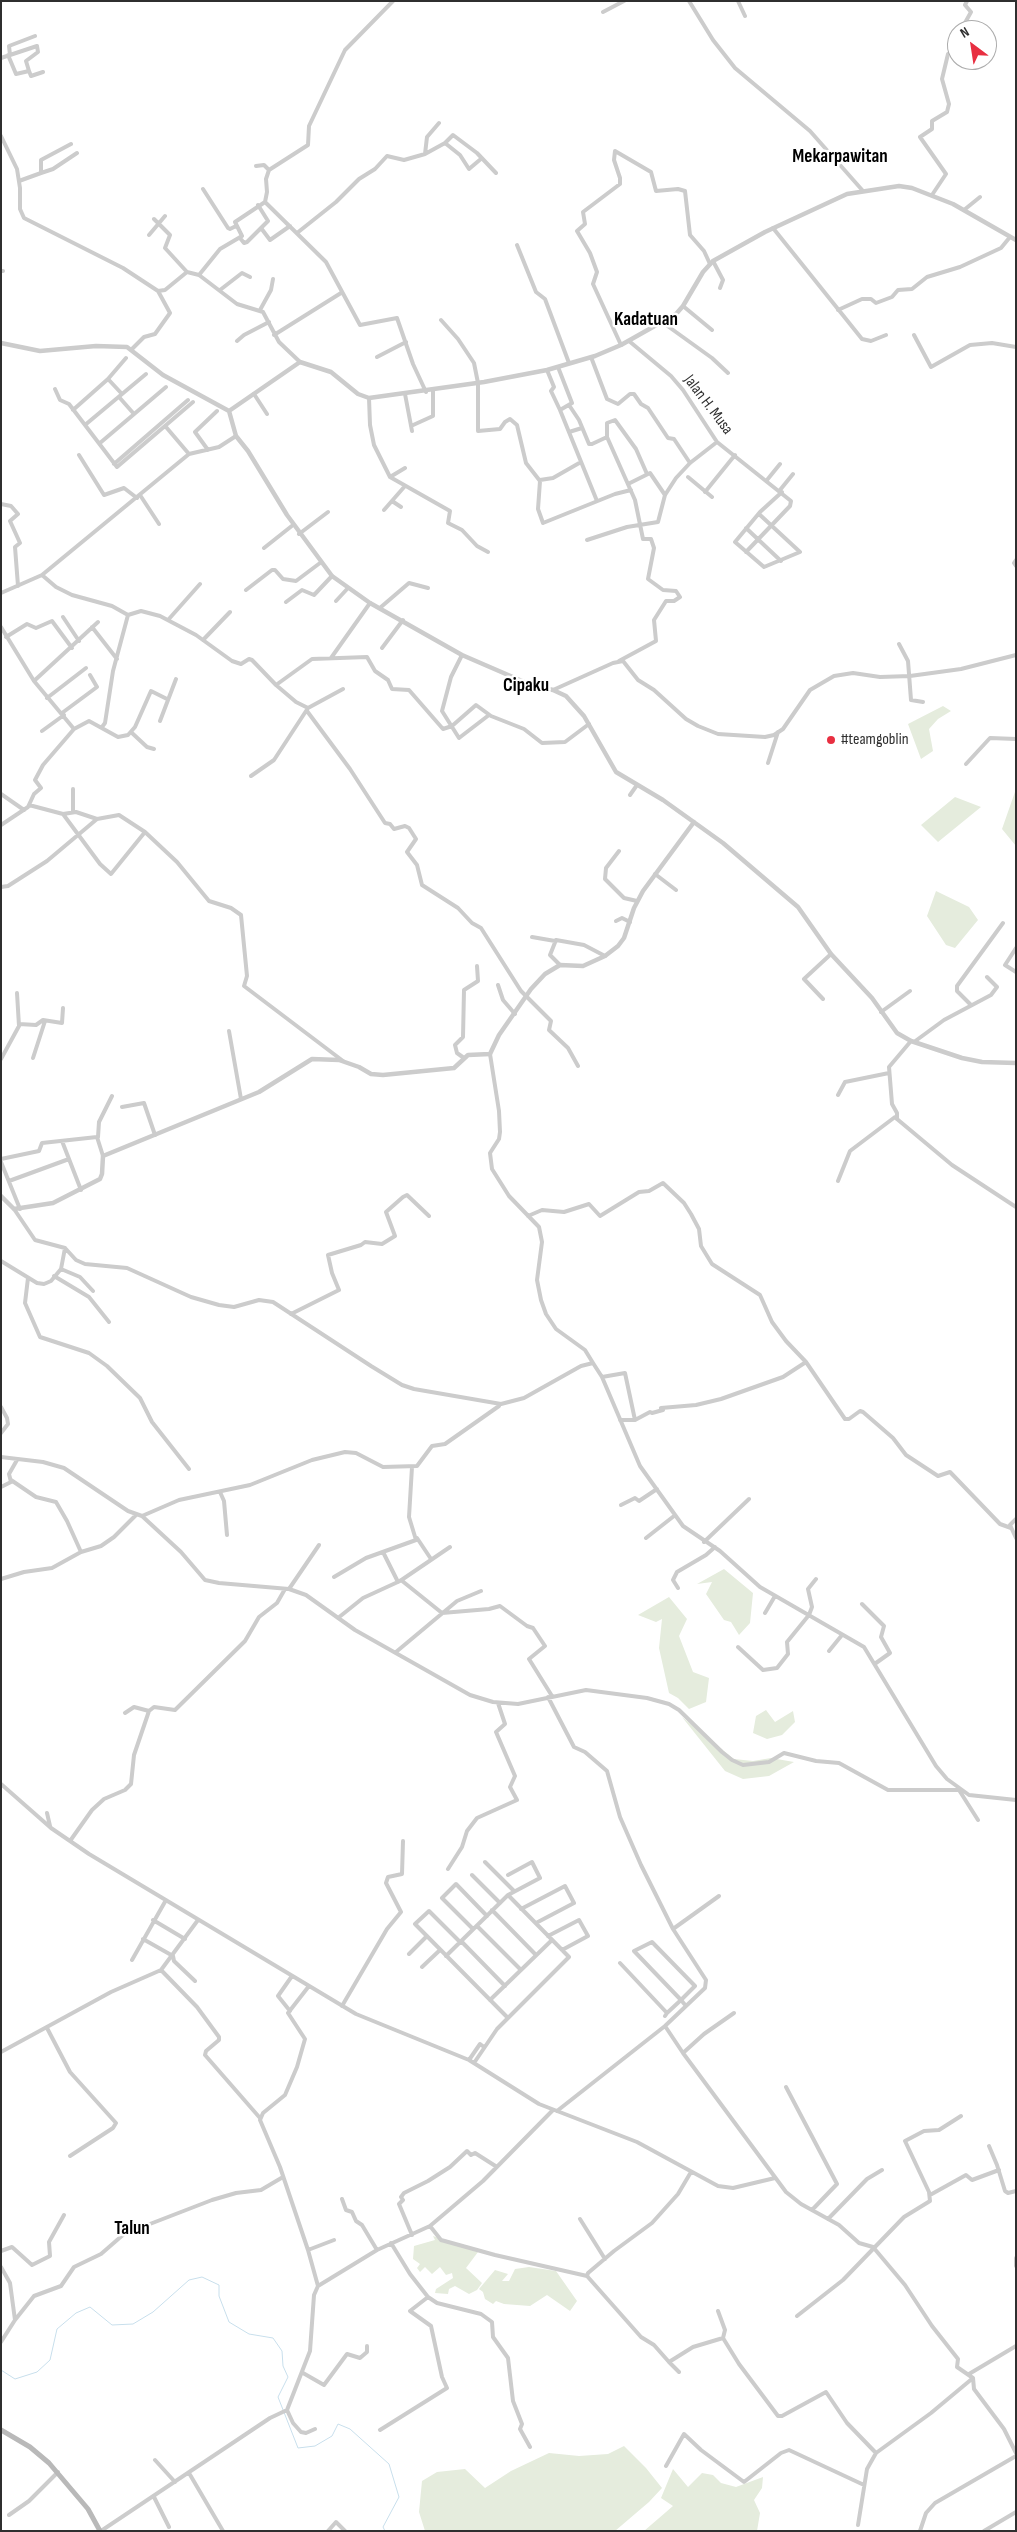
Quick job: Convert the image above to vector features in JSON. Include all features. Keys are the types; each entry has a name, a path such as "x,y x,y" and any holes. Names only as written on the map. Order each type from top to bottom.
{"main road":[{"path":"1,2430 30,2447 58,2472 88,2509 101,2531"}],"street":[{"path":"268,170 308,145 310,123 345,50 392,1"},
{"path":"603,12 624,1"},
{"path":"689,1 713,40 735,68 810,131 863,191"},
{"path":"738,1 745,16"},
{"path":"967,1 965,4 971,12 967,20"},
{"path":"29,71 16,74 9,55 9,46 34,36"},
{"path":"1,58 37,46 38,52 26,61 31,76 43,72"},
{"path":"932,195 946,174 920,137 932,129 932,121 947,112 949,104 942,79 947,59"},
{"path":"425,154 427,138 439,123"},
{"path":"297,233 336,202 359,178 375,169 387,156 404,160 425,154 445,143 454,135 470,147 496,173"},
{"path":"1,136 15,162 20,181 20,209 24,218 123,268 158,291 170,312 157,332 144,337 132,349"},
{"path":"445,143 460,155 469,169 482,158"},
{"path":"41,173 41,160 71,144"},
{"path":"460,155 470,147"},
{"path":"621,345 593,284 597,272 590,253 577,231 585,224 584,212 620,184 614,160 615,150 651,172 656,191 678,189 685,191 690,235 704,251 723,280 720,288"},
{"path":"20,181 53,169 77,153"},
{"path":"256,166 264,165 268,170 264,202"},
{"path":"154,219 170,235 165,248 187,272 199,275 242,306 260,310 264,313 274,335 286,350 300,362 331,372 358,394 369,398 433,391 547,370 591,357 621,345 662,322 683,306 703,272 712,263 773,228 838,197 863,191 904,186 932,195 964,210 1016,240"},
{"path":"203,189 228,228 236,226"},
{"path":"964,210 980,197"},
{"path":"199,275 220,249 240,238 242,234 236,226 236,220 264,202"},
{"path":"264,202 326,262 360,326 397,317 426,392"},
{"path":"240,238 244,243 247,242 268,221 258,205"},
{"path":"149,235 165,216"},
{"path":"261,228 270,240 290,226"},
{"path":"773,228 864,340 871,341 886,335"},
{"path":"838,310 862,299 870,298 876,303 893,296 898,290 915,288 927,278 960,267 1001,248 1010,237"},
{"path":"517,246 536,292 545,300 569,363"},
{"path":"158,291 165,290 187,272"},
{"path":"220,290 242,273 250,277"},
{"path":"260,310 271,290 273,279"},
{"path":"274,335 341,293"},
{"path":"683,306 712,330"},
{"path":"441,320 472,359 478,383 478,431 500,429 505,422 514,420 527,465 540,480 538,509 544,523 597,501 631,490"},
{"path":"237,341 244,334 268,322"},
{"path":"662,322 712,358 728,373"},
{"path":"914,335 931,366 970,345 992,343 1016,347"},
{"name":"Jalan H. Musa","path":"629,341 671,376 684,390 717,442 768,480 791,501 790,506 771,525"},
{"path":"377,357 406,342"},
{"path":"1,343 40,351 116,346 132,349 169,379 229,411 236,436 251,455 299,534 332,576 370,602 462,655 529,684 553,690 572,701 589,724 612,768 694,822 752,866 798,907 831,954 865,990 893,1030 913,1042 962,1058 988,1063 1016,1064"},
{"path":"591,357 607,399 618,404 630,394 634,394 641,404 648,408 668,438 674,440 690,463"},
{"path":"73,410 108,379 126,358"},
{"path":"229,411 300,362"},
{"path":"558,367 572,402 560,410"},
{"path":"547,370 554,387 551,391 597,501"},
{"path":"85,425 146,374"},
{"path":"108,379 134,414"},
{"path":"100,444 166,387"},
{"path":"55,389 60,400 67,402 114,464 119,467 166,427 191,401 114,464"},
{"path":"411,426 433,416 433,391"},
{"path":"254,394 267,414"},
{"path":"405,394 412,431"},
{"path":"369,398 370,425 374,445 390,477 450,511 448,523 462,530 477,546 488,552"},
{"path":"569,405 590,444 607,437"},
{"path":"208,450 195,432 216,411"},
{"path":"553,690 620,661 656,641 654,620 666,601 675,601 679,595 672,590 662,590 648,579 654,548 651,539 643,538 631,490 607,437 607,423 616,420 636,449 647,474"},
{"path":"162,423 189,454"},
{"path":"569,432 582,428"},
{"path":"1,593 42,574 102,523 138,497 189,454 219,447 236,436"},
{"path":"587,540 640,525 658,522 665,495 690,463 717,442"},
{"path":"80,455 104,495 124,488 138,497 159,524"},
{"path":"705,492 735,455"},
{"path":"540,480 553,478 581,462"},
{"path":"768,480 780,464"},
{"path":"390,477 405,468"},
{"path":"628,484 647,474 652,474 665,495"},
{"path":"759,514 800,552 764,567 734,540 781,491 793,474"},
{"path":"688,477 712,497"},
{"path":"384,510 405,486"},
{"path":"392,501 401,507"},
{"path":"1,504 11,506 18,514 10,520 20,544 15,548 18,586"},
{"path":"299,534 328,512"},
{"path":"264,548 294,525"},
{"path":"746,552 771,525"},
{"path":"746,528 781,561"},
{"path":"1016,560 1016,566"},
{"path":"246,590 272,570 275,570 283,579 292,578 296,581 320,563"},
{"path":"42,574 56,587 72,595 112,606 128,615 140,611 168,620 203,640 232,661 240,664 249,659 252,660 276,685 296,702 308,709 384,822 390,824 394,829 406,826 409,828 416,839 408,852 417,864 422,885 458,908 471,922 480,927 526,996 551,1022 549,1030 568,1048 578,1066"},
{"path":"286,602 304,590 314,595 332,576"},
{"path":"381,607 398,591 413,582 428,588"},
{"path":"168,620 200,584"},
{"path":"336,601 348,588"},
{"path":"331,658 370,602"},
{"path":"203,640 230,612"},
{"path":"102,726 105,723 128,615"},
{"path":"63,617 79,641"},
{"path":"382,648 403,620"},
{"path":"6,637 27,624 36,628 52,621 72,648"},
{"path":"34,681 98,622"},
{"path":"1,627 34,681 74,729"},
{"path":"92,628 117,660"},
{"path":"899,644 908,661 911,700 923,702"},
{"path":"462,655 451,677 442,708 460,737 489,715"},
{"path":"768,763 778,732 792,718 810,690 834,676 853,673 880,677 910,676 970,667 1016,655"},
{"path":"276,685 307,661 331,658 368,658 375,671 387,678 392,689 409,690 443,729 452,726 475,705 489,715 515,725 539,742 566,742 589,724"},
{"path":"620,661 627,664 638,680 654,690 686,719 707,731 750,737 765,736 778,732"},
{"path":"47,698 86,668"},
{"path":"42,731 97,688 90,675"},
{"path":"160,721 176,679"},
{"path":"251,776 274,760 308,709 344,689"},
{"path":"1,824 29,805 34,794 41,788 34,780 43,764 74,729 89,721 102,726 118,737 132,733 151,691 168,700"},
{"path":"132,733 147,746 154,749"},
{"path":"966,764 990,738 1016,739"},
{"path":"630,795 637,785"},
{"path":"73,789 73,812"},
{"path":"1,794 24,810"},
{"path":"29,805 63,814 73,812 97,819"},
{"path":"63,814 97,861 111,874 145,832"},
{"path":"1,887 8,886 36,869 79,836 97,819 111,815 122,815 145,832 177,862 209,901 231,908 241,915 247,976 244,986 343,1061 371,1074 384,1075 454,1068 464,1058 473,1054 490,1054"},
{"path":"694,822 637,900 624,938 605,956 581,966 560,965 545,974 526,996 493,1044 490,1054 500,1111 500,1132 489,1159 492,1169 509,1196 535,1222 541,1234 542,1248 537,1280 546,1314 556,1328 585,1350 594,1363 640,1466 674,1516 704,1542 715,1547 760,1587 864,1646 876,1663 892,1695 936,1766 960,1790 978,1820"},
{"path":"619,851 606,868 605,879 624,898 637,900"},
{"path":"655,874 676,890"},
{"path":"616,921 622,918 630,922"},
{"path":"971,1005 956,991 957,986 1003,923"},
{"path":"532,937 584,945 605,956"},
{"path":"555,941 550,955 560,965"},
{"path":"1016,948 1005,965 1016,972"},
{"path":"823,999 804,979 831,954"},
{"path":"464,1058 457,1053 455,1045 463,1037 464,991 478,980 477,966"},
{"path":"897,1119 897,1113 892,1104 889,1073 891,1063 913,1042 944,1020 991,995 996,989 996,985 987,977"},
{"path":"498,985 503,1000 515,1014"},
{"path":"881,1012 910,991"},
{"path":"1,1059 14,1038 19,1024 17,993"},
{"path":"19,1024 36,1025 45,1021 62,1023 63,1008"},
{"path":"33,1058 45,1021"},
{"path":"229,1031 241,1099"},
{"path":"103,1156 261,1091 312,1059 325,1058 343,1061"},
{"path":"838,1095 846,1082 889,1073"},
{"path":"14,1209 44,1206 81,1190 101,1177 103,1156 98,1137 99,1122 112,1096"},
{"path":"122,1107 144,1103 155,1134"},
{"path":"838,1181 850,1151 895,1117 952,1165 1016,1207"},
{"path":"20,1209 1,1160 39,1151 42,1143 98,1137"},
{"path":"62,1141 81,1190"},
{"path":"9,1181 69,1159"},
{"path":"528,1216 542,1210 564,1212 589,1204 600,1216 639,1192 649,1191 663,1183 684,1203 691,1214 699,1229 699,1241 712,1264 760,1295 772,1322 786,1341 806,1362 845,1419 849,1419 860,1411 864,1412 893,1438 905,1454 938,1476 950,1472 1000,1524 1011,1528"},
{"path":"291,1314 339,1290 332,1273 328,1255 361,1245 365,1242 382,1244 395,1236 386,1212 404,1196 407,1195 429,1216"},
{"path":"1,1196 14,1209 35,1240 65,1248 81,1263 128,1268 191,1297 234,1307 265,1300 276,1303 312,1329 402,1385 484,1403 501,1404 519,1400 581,1366 594,1363"},
{"path":"705,1244 705,1253"},
{"path":"1,1261 28,1278 44,1284 61,1267 65,1248"},
{"path":"61,1267 80,1277 93,1291"},
{"path":"54,1276 89,1297 109,1322"},
{"path":"28,1278 25,1303 40,1337 89,1353 107,1366 140,1398 152,1422 189,1469"},
{"path":"620,1420 635,1420 650,1412 652,1414 662,1410 660,1408 696,1405 752,1389 782,1377 806,1362"},
{"path":"602,1378 625,1374 635,1420"},
{"path":"142,1516 156,1508 179,1500 250,1486 312,1460 345,1452 356,1453 382,1466 412,1467 421,1464 432,1446 445,1444 501,1404"},
{"path":"1,1406 8,1418 8,1424 1,1433"},
{"path":"1,1457 43,1462 64,1468 136,1515 142,1516 181,1552 205,1580 287,1589 313,1599 338,1618 470,1695 498,1702 532,1702 586,1690 648,1698 669,1704 696,1725 732,1760 743,1765 769,1762 784,1754 816,1761 839,1763 888,1790 960,1790 977,1797 1016,1800"},
{"path":"17,1460 10,1474 11,1480 36,1497 56,1502 67,1520 81,1552"},
{"path":"412,1467 409,1515 417,1538 431,1560"},
{"path":"1,1487 11,1480"},
{"path":"621,1505 636,1498 639,1501 656,1489"},
{"path":"220,1492 224,1502 227,1535"},
{"path":"704,1542 749,1499"},
{"path":"1,1579 24,1572 52,1568 81,1552 108,1542 136,1515"},
{"path":"646,1538 674,1516"},
{"path":"1016,1519 1010,1525 1016,1538"},
{"path":"334,1577 362,1560 415,1541 417,1538"},
{"path":"70,1841 92,1810 104,1799 130,1785 136,1746 149,1711 154,1707 171,1711 180,1705 245,1641 259,1617 277,1603 319,1546"},
{"path":"338,1618 363,1598 400,1581 450,1547"},
{"path":"678,1588 673,1580 677,1572 706,1555 715,1547"},
{"path":"318,2286 377,2250 430,2226 497,2167 555,2110 665,2026 705,1988 706,1980 672,1929 630,1840 607,1771 585,1752 574,1747 529,1659 545,1646 533,1628 526,1626 500,1606 489,1609 442,1613 400,1581 383,1552"},
{"path":"738,1648 763,1670 777,1668 788,1654 787,1642 809,1615 812,1607 808,1588 816,1579"},
{"path":"396,1652 457,1601 481,1590"},
{"path":"765,1613 775,1596"},
{"path":"862,1604 884,1626 881,1637 890,1653 876,1663"},
{"path":"829,1651 842,1635"},
{"path":"448,1869 462,1847 467,1831 477,1818 517,1800 510,1787 515,1776 513,1769 496,1732 505,1724 498,1709 498,1702"},
{"path":"125,1713 134,1707 149,1711"},
{"path":"1,1784 51,1828 70,1841 342,2006 469,2060 521,2094 555,2110 637,2142 691,2172 725,2188 757,2184 774,2178"},
{"path":"47,1813 51,1828"},
{"path":"342,2006 387,1929 401,1912 387,1880 402,1874 403,1841"},
{"path":"485,1862 514,1891"},
{"path":"446,1956 508,1895 540,1878 532,1862 508,1875"},
{"path":"472,1875 500,1903"},
{"path":"486,1916 456,1884 442,1898 521,1970"},
{"path":"521,1909 565,1886 574,1903 536,1923"},
{"path":"474,2063 497,2029 568,1957 508,1895"},
{"path":"672,1929 719,1896"},
{"path":"132,1960 166,1900"},
{"path":"492,1910 536,1955"},
{"path":"505,1986 429,1911 415,1924 508,2018"},
{"path":"153,1920 185,1939"},
{"path":"1,2052 111,1992 161,1970 198,1920"},
{"path":"490,2000 536,1955 550,1938 579,1920 588,1936 562,1950"},
{"path":"409,1954 427,1936"},
{"path":"142,1940 173,1956 174,1961 195,1980"},
{"path":"620,1963 666,2014 681,2000 695,1986 652,1942 634,1951 681,2000 686,2006"},
{"path":"422,1967 440,1950"},
{"path":"101,2531 270,2418 286,2411 303,2373 312,2345 314,2300 318,2286 283,2177 260,2118 205,2055 206,2051 219,2040 219,2037 197,2007 161,1970"},
{"path":"290,2010 278,1996 292,1976"},
{"path":"260,2118 285,2095 302,2052 305,2039 289,2017 290,2010 308,1986"},
{"path":"683,2053 710,2029 734,2013"},
{"path":"665,2026 786,2192 812,2210 839,2225 859,2242 873,2248 905,2285 932,2326 958,2360 957,2367 973,2378 974,2389 1004,2429 1016,2454 935,2503 926,2514 920,2531"},
{"path":"47,2028 70,2072 116,2123 113,2128 70,2156"},
{"path":"469,2060 480,2044 484,2047"},
{"path":"786,2087 837,2184 812,2210"},
{"path":"797,2316 844,2280 906,2215 930,2202 930,2195 905,2141 924,2131 939,2130 961,2116"},
{"path":"989,2146 1006,2192 1016,2191"},
{"path":"412,2235 399,2204 403,2200 401,2197 404,2193 450,2167 467,2151 471,2155 475,2153 497,2167"},
{"path":"828,2219 867,2179 882,2170"},
{"path":"930,2195 966,2175 972,2180 999,2170"},
{"path":"587,2276 605,2259 652,2223 678,2194 691,2172"},
{"path":"1,2342 32,2297 61,2286 74,2267 101,2254 126,2233 212,2200 236,2193 261,2190 283,2177"},
{"path":"342,2199 346,2210 352,2212 356,2221 362,2225 377,2250"},
{"path":"1,2251 12,2247 32,2265 51,2256 49,2242 64,2215"},
{"path":"580,2219 605,2259"},
{"path":"430,2226 441,2240 494,2255 587,2276 641,2337 654,2345 679,2372"},
{"path":"308,2250 334,2240"},
{"path":"391,2243 410,2274 428,2297 437,2303 481,2314 492,2322 493,2337 508,2358 513,2401 522,2424 520,2429 530,2447"},
{"path":"1016,2258 1016,2266"},
{"path":"1,2267 10,2283 15,2320"},
{"path":"380,2430 447,2388 442,2379 431,2326 410,2311 428,2297"},
{"path":"718,2311 725,2330 723,2338 739,2364 778,2416 826,2392 847,2423 876,2453"},
{"path":"669,2362 693,2347 723,2338"},
{"path":"303,2373 324,2385 348,2354 360,2358 367,2352 367,2346"},
{"path":"969,2374 1016,2346"},
{"path":"858,2525 867,2468 874,2460 876,2453 931,2413 973,2378"},
{"path":"286,2411 301,2432 306,2433 315,2429"},
{"path":"666,2466 684,2434 701,2450 744,2482 781,2453 789,2450 864,2485"},
{"path":"155,2460 175,2482"},
{"path":"9,2515 30,2501 58,2472"},
{"path":"188,2473 223,2531"},
{"path":"154,2497 169,2527"},
{"path":"984,2531 1016,2512"},
{"path":"328,2531 336,2522 345,2531"}],"green space":[{"path":"943,706 951,711 938,719 929,729 933,751 921,759 908,724"},
{"path":"1016,789 1016,846 1002,829"},
{"path":"955,797 981,807 938,842 921,825"},
{"path":"936,891 969,907 978,920 955,948 946,945 927,916"},
{"path":"724,1569 753,1593 750,1623 739,1635 731,1622 724,1620 706,1594 712,1582 697,1584"},
{"path":"669,1597 687,1619 679,1636 693,1672 709,1678 706,1702 689,1709 678,1698 669,1693 659,1648 662,1619 656,1622 638,1615"},
{"path":"766,1710 775,1722 793,1711 795,1722 782,1735 767,1739 753,1733 756,1716"},
{"path":"682,1717 734,1759 753,1761 771,1758 794,1762 769,1776 743,1779 725,1771"},
{"path":"433,2236 478,2252 466,2268 482,2283 477,2290 469,2294 455,2286 449,2289 448,2294 435,2293 436,2289 453,2278 452,2273 446,2275 440,2267 432,2274 425,2267 420,2272 417,2268 420,2264 413,2259 414,2246 435,2240"},
{"path":"529,2267 556,2271 577,2301 570,2311 547,2295 530,2306 504,2304 496,2301 493,2304 485,2299 483,2292 479,2289 495,2270 508,2274 502,2281 509,2281 515,2269"},
{"path":"624,2446 646,2468 662,2488 649,2502 615,2531 425,2531 419,2512 422,2481 437,2472 465,2469 485,2488 511,2471 549,2453 579,2456 608,2454"},
{"path":"673,2469 688,2487 702,2473 713,2475 721,2483 736,2487 763,2477 762,2488 754,2500 760,2513 757,2531 644,2531 673,2506 661,2498"}],"waterway":[{"path":"1,2370 15,2379 37,2372 50,2360 57,2329 76,2313 90,2307 112,2325 133,2324 153,2312 189,2280 202,2277 219,2285 219,2296 229,2322 249,2334 273,2338 282,2351 283,2366 288,2377 278,2397 298,2448 315,2446 332,2436 338,2424 350,2429 389,2464 399,2497 383,2527 385,2531"}],"place":[{"name":"#teamgoblin","path":"831,740"}],"district":[{"name":"Mekarpawitan","path":"840,157"},
{"name":"Kadatuan","path":"646,320"},
{"name":"Cipaku","path":"526,686"},
{"name":"Talun","path":"132,2229"}]}
